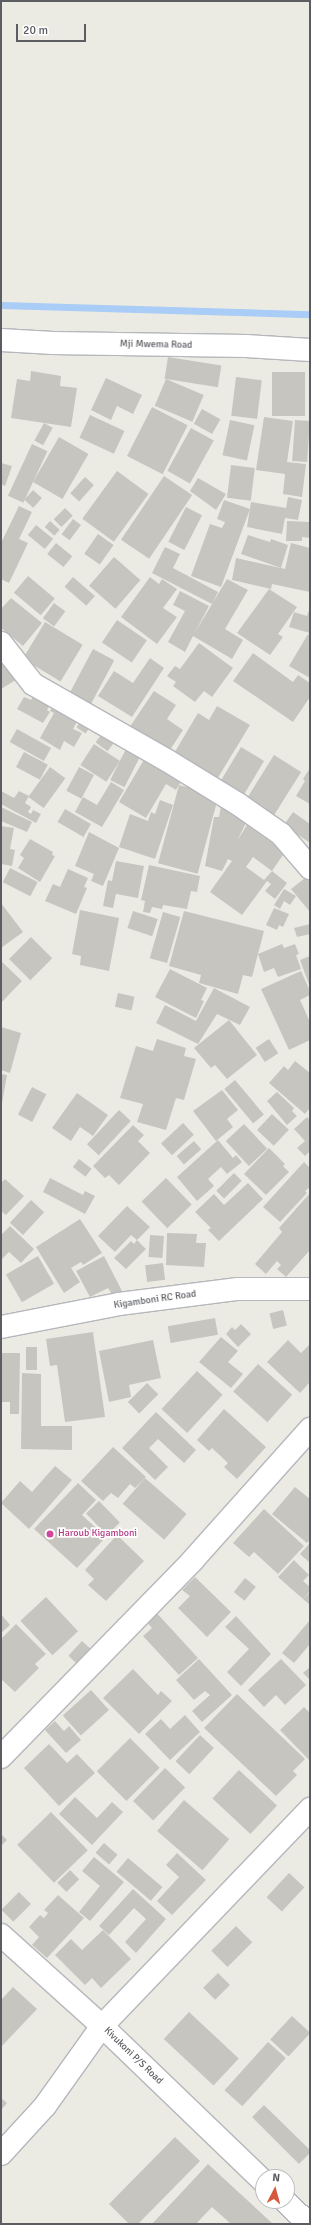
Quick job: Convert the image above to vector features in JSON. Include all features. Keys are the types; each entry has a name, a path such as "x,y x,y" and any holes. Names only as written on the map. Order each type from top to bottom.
{"street":[{"name":"Mji Mwema Road","path":"1,340 53,343 246,346 310,350"},
{"path":"1,643 33,684 168,761 238,804 280,834 310,868"},
{"name":"Kigamboni RC Road","path":"1,1327 119,1304 238,1289 310,1289"},
{"path":"1,1757 193,1560 310,1429"},
{"path":"1,2154 45,2106 102,2026 310,1809"},
{"name":"Kivukoni P/S Road","path":"1,1935 102,2026 255,2173"},
{"path":"293,2209 309,2224"}],"building":[{"path":"168,357 221,365 218,387 165,379"},
{"path":"31,371 61,376 60,386 77,388 71,427 11,418 17,379 30,381"},
{"path":"272,372 305,372 305,416 272,416"},
{"path":"236,377 262,380 257,419 231,416"},
{"path":"106,378 142,395 133,414 117,406 111,420 91,410"},
{"path":"166,379 204,395 192,422 155,406"},
{"path":"152,407 188,425 163,474 127,456"},
{"path":"202,409 220,419 212,434 194,424"},
{"path":"90,415 124,431 114,454 79,438"},
{"path":"264,417 293,421 287,462 306,464 302,497 283,494 285,474 256,470"},
{"path":"230,420 254,425 247,460 223,455"},
{"path":"295,420 310,421 307,462 292,461"},
{"path":"44,423 53,428 43,445 34,440"},
{"path":"191,428 214,441 190,483 167,471"},
{"path":"59,437 88,454 62,499 33,482"},
{"path":"32,444 47,451 23,503 8,496"},
{"path":"1,463 12,466 5,486 1,484"},
{"path":"231,465 255,468 251,501 227,498"},
{"path":"117,471 149,494 114,542 82,519"},
{"path":"164,476 192,495 149,559 121,540"},
{"path":"85,477 94,485 79,501 70,493"},
{"path":"198,478 226,494 216,510 190,491"},
{"path":"33,490 42,498 33,508 24,500"},
{"path":"288,497 302,500 298,520 285,518 282,534 247,527 251,502 286,508"},
{"path":"224,500 250,509 221,587 191,576 210,524 222,528 225,522 217,519"},
{"path":"19,506 32,512 19,539 28,543 9,583 1,579 1,543"},
{"path":"186,507 202,515 184,550 168,542"},
{"path":"65,508 73,516 61,527 54,519"},
{"path":"73,519 81,525 70,540 62,534"},
{"path":"50,521 60,530 54,536 45,527"},
{"path":"287,521 310,522 310,538 302,537 302,541 286,541"},
{"path":"36,525 53,539 45,549 28,535"},
{"path":"98,534 114,545 100,565 84,554"},
{"path":"248,535 270,542 271,539 288,545 281,568 241,554"},
{"path":"56,543 72,556 64,567 47,554"},
{"path":"291,543 310,548 310,592 272,584 271,589 232,580 236,558 285,569"},
{"path":"165,547 180,554 173,568 218,592 212,604 152,573"},
{"path":"114,557 140,580 115,609 89,586"},
{"path":"28,576 55,598 41,615 14,593"},
{"path":"73,577 95,596 86,606 64,587"},
{"path":"150,577 159,584 162,579 177,589 163,608 177,617 157,644 121,617"},
{"path":"227,579 248,590 225,629 243,640 232,659 193,636 185,652 168,642 185,611 173,605 180,591 209,606 194,634"},
{"path":"269,589 297,607 278,634 283,637 270,655 237,633"},
{"path":"11,598 42,623 23,646 1,628 1,609"},
{"path":"54,603 65,611 54,627 43,618"},
{"path":"310,607 310,633 289,627 294,612 307,616"},
{"path":"117,620 147,640 132,663 102,642"},
{"path":"45,622 83,645 61,682 23,659"},
{"path":"308,634 310,636 310,678 289,666"},
{"path":"199,643 233,668 212,697 204,691 195,702 173,686 176,682 167,676 175,666 180,669"},
{"path":"93,649 114,660 90,706 69,695"},
{"path":"1,650 19,678 1,689"},
{"path":"253,653 293,682 298,675 310,683 310,697 293,722 233,681"},
{"path":"150,658 164,668 132,717 98,696 114,671 133,683"},
{"path":"37,690 53,699 47,710 50,712 43,723 17,709 24,697 31,700"},
{"path":"154,691 176,705 167,719 183,730 168,753 129,728"},
{"path":"55,703 80,716 73,729 82,733 74,747 64,741 60,750 40,738 54,713 50,711"},
{"path":"217,706 250,725 216,781 173,755 198,713 209,720"},
{"path":"82,719 91,725 86,733 76,727"},
{"path":"17,729 51,748 44,761 10,742"},
{"path":"104,731 116,740 108,751 96,742"},
{"path":"94,744 120,761 106,782 80,765"},
{"path":"127,747 141,754 124,787 110,780"},
{"path":"241,747 264,761 243,796 220,782"},
{"path":"24,752 48,765 40,780 16,767"},
{"path":"274,755 301,772 272,819 245,802"},
{"path":"145,758 185,775 176,790 166,784 146,818 119,802"},
{"path":"50,767 65,778 44,808 28,797"},
{"path":"79,767 94,775 81,799 66,791"},
{"path":"310,768 310,804 296,796 305,781 303,779"},
{"path":"111,782 124,790 102,827 75,812 83,797 97,805"},
{"path":"179,785 219,796 198,874 158,863"},
{"path":"1,791 14,798 19,791 29,796 25,803 31,807 28,812 31,814 33,810 41,814 36,823 1,804"},
{"path":"160,800 173,805 155,859 119,847 130,814 148,821 151,812 155,814"},
{"path":"221,806 248,819 237,841 247,825 285,852 272,871 287,883 275,899 265,891 271,884 267,881 242,915 210,892 232,861 228,859 222,871 205,866 214,817 219,817","holes":["253,857 272,871 264,880 246,867"]},
{"path":"1,807 32,822 27,832 1,821"},
{"path":"65,809 91,824 83,837 58,822"},
{"path":"293,812 310,824 310,843 284,825"},
{"path":"1,826 14,828 10,849 15,850 12,866 1,864"},
{"path":"89,832 119,848 103,886 91,881 94,874 75,866"},
{"path":"30,839 53,852 52,855 55,856 40,882 18,868 24,858 20,855"},
{"path":"116,861 144,866 138,898 116,894 113,908 103,906 108,880 112,881"},
{"path":"149,865 200,876 197,892 191,891 187,909 163,905 162,909 152,907 150,913 143,912 145,901 141,900"},
{"path":"10,868 38,882 30,896 3,882"},
{"path":"68,869 88,878 84,887 87,888 76,914 45,901 53,884 60,887"},
{"path":"310,874 310,912 291,889"},
{"path":"284,889 296,896 290,905 284,901 280,909 274,905"},
{"path":"1,903 23,932 1,948"},
{"path":"274,908 289,914 283,927 279,925 277,930 266,925"},
{"path":"80,910 119,918 109,971 80,965 81,956 72,954"},
{"path":"133,911 158,919 152,936 127,928"},
{"path":"184,911 264,931 252,977 243,975 238,994 199,983 201,975 169,966"},
{"path":"163,912 180,917 167,963 150,958"},
{"path":"310,924 310,934 297,937 294,928"},
{"path":"31,937 52,958 30,980 9,959"},
{"path":"282,944 284,948 295,944 299,954 296,955 301,969 278,977 274,968 264,972 258,954"},
{"path":"310,956 310,987 300,960"},
{"path":"1,961 22,981 1,1003"},
{"path":"170,969 207,988 201,1000 204,1001 196,1018 155,997"},
{"path":"301,971 310,991 310,995 300,1000 310,1022 310,1040 289,1050 261,989"},
{"path":"214,988 250,1007 240,1025 217,1014 198,1044 156,1023 165,1005 196,1021"},
{"path":"118,993 135,997 131,1010 115,1007"},
{"path":"229,1020 257,1055 227,1079 215,1065 211,1068 194,1048"},
{"path":"1,1027 21,1033 10,1073 1,1070"},
{"path":"157,1039 186,1048 184,1056 196,1059 184,1100 176,1098 166,1130 137,1122 143,1104 120,1098 136,1046 153,1051"},
{"path":"269,1039 278,1053 265,1062 256,1048"},
{"path":"295,1061 310,1073 310,1108 305,1114 269,1083 284,1066 288,1070"},
{"path":"1,1074 7,1075 2,1103 1,1103"},
{"path":"235,1080 264,1114 253,1123 224,1089"},
{"path":"32,1087 46,1094 32,1122 18,1115"},
{"path":"222,1090 238,1110 227,1119 233,1127 216,1141 193,1111"},
{"path":"277,1092 294,1108 292,1111 297,1116 287,1125 267,1101"},
{"path":"77,1093 108,1115 93,1136 80,1127 71,1141 52,1128"},
{"path":"119,1110 131,1121 99,1155 87,1144"},
{"path":"272,1114 289,1130 274,1146 257,1130"},
{"path":"307,1117 310,1120 310,1151 305,1156 297,1148 305,1141 294,1129"},
{"path":"183,1123 194,1135 172,1155 161,1143"},
{"path":"244,1124 267,1149 249,1166 226,1141"},
{"path":"133,1125 144,1135 138,1141 150,1153 119,1185 109,1175 105,1178 93,1166"},
{"path":"218,1140 233,1158 236,1155 242,1162 227,1174 221,1167 208,1179 214,1186 197,1201 177,1177"},
{"path":"194,1141 201,1149 184,1164 177,1156"},
{"path":"269,1148 285,1164 283,1166 289,1172 266,1195 244,1174"},
{"path":"79,1159 92,1169 85,1177 73,1167"},
{"path":"304,1162 310,1168 310,1187 305,1191 307,1193 280,1222 263,1207"},
{"path":"234,1173 242,1181 224,1198 216,1191"},
{"path":"50,1178 83,1195 85,1191 95,1196 85,1214 43,1192"},
{"path":"166,1178 192,1205 167,1228 142,1202"},
{"path":"5,1179 24,1196 6,1215 1,1211 1,1183"},
{"path":"248,1183 263,1199 219,1241 208,1230 211,1228 195,1212 214,1194 224,1205"},
{"path":"310,1193 310,1250 286,1277 277,1269 281,1265 277,1261 266,1274 255,1264 282,1232 279,1228"},
{"path":"31,1200 44,1212 23,1235 10,1223"},
{"path":"127,1206 150,1227 137,1240 131,1235 115,1252 98,1236"},
{"path":"80,1219 102,1253 83,1265 81,1262 71,1268 80,1282 64,1293 36,1247"},
{"path":"10,1226 34,1249 21,1263 9,1252 1,1260 1,1235"},
{"path":"167,1233 197,1234 196,1243 206,1243 204,1267 166,1265"},
{"path":"150,1235 164,1236 162,1258 148,1257"},
{"path":"137,1240 146,1249 126,1269 114,1258 131,1241 134,1244"},
{"path":"38,1256 54,1284 22,1302 6,1274"},
{"path":"104,1256 122,1291 113,1296 108,1288 90,1297 76,1271"},
{"path":"163,1263 165,1280 147,1282 145,1265"},
{"path":"283,1310 287,1326 273,1329 269,1313"},
{"path":"215,1318 218,1335 171,1343 168,1326"},
{"path":"241,1324 251,1334 238,1347 226,1334 232,1327 235,1330"},
{"path":"93,1332 105,1417 65,1422 57,1365 50,1366 46,1339"},
{"path":"221,1337 238,1351 228,1362 243,1374 231,1388 199,1362"},
{"path":"153,1340 161,1378 129,1385 131,1397 109,1402 99,1351"},
{"path":"288,1340 301,1353 310,1344 310,1382 300,1393 267,1362"},
{"path":"26,1347 37,1347 37,1370 26,1370"},
{"path":"1,1353 20,1353 19,1414 10,1414 10,1402 1,1402"},
{"path":"258,1364 292,1395 267,1422 233,1391"},
{"path":"197,1371 223,1395 187,1433 162,1409"},
{"path":"22,1373 41,1374 41,1426 72,1426 72,1450 21,1449"},
{"path":"147,1383 158,1394 139,1413 128,1402"},
{"path":"224,1409 266,1447 237,1479 224,1467 228,1463 212,1448 209,1451 197,1440"},
{"path":"156,1412 196,1450 184,1463 158,1439 149,1448 168,1467 155,1480 122,1448"},
{"path":"113,1447 146,1477 135,1488 130,1484 118,1498 111,1493 103,1501 81,1481"},
{"path":"55,1466 72,1480 29,1529 1,1503 20,1481 32,1492"},
{"path":"145,1478 187,1514 164,1540 123,1504"},
{"path":"78,1483 96,1500 82,1515 106,1537 77,1568 34,1529"},
{"path":"295,1487 310,1499 310,1540 307,1543 272,1514"},
{"path":"99,1501 120,1523 107,1535 86,1514"},
{"path":"264,1509 304,1546 278,1574 254,1552 249,1557 233,1543"},
{"path":"117,1535 144,1561 106,1601 88,1585 94,1579 85,1570"},
{"path":"309,1544 310,1545 310,1563 300,1554"},
{"path":"294,1560 309,1575 303,1581 310,1587 310,1591 303,1599 278,1577"},
{"path":"195,1577 231,1612 207,1637 178,1608 190,1596 182,1590"},
{"path":"245,1578 256,1587 245,1601 234,1592"},
{"path":"310,1592 310,1605 303,1599"},
{"path":"46,1597 78,1631 52,1655 20,1621"},
{"path":"154,1610 198,1658 179,1675 143,1636 152,1628 144,1619"},
{"path":"1,1614 10,1625 1,1633"},
{"path":"236,1616 271,1654 241,1686 227,1672 249,1649 225,1627"},
{"path":"310,1620 310,1644 294,1663 282,1653"},
{"path":"16,1624 46,1654 35,1664 39,1668 15,1692 1,1679 1,1639"},
{"path":"82,1641 97,1655 84,1670 68,1656"},
{"path":"199,1659 232,1695 202,1722 192,1711 210,1695 205,1691 194,1700 176,1680"},
{"path":"281,1659 306,1685 285,1705 276,1695 264,1707 248,1690"},
{"path":"310,1667 310,1680 303,1673"},
{"path":"133,1669 158,1695 161,1691 172,1701 139,1734 103,1698"},
{"path":"91,1690 109,1710 81,1735 63,1715"},
{"path":"237,1694 305,1759 293,1771 297,1775 276,1796 204,1728"},
{"path":"304,1707 310,1713 310,1761 280,1730"},
{"path":"185,1715 200,1732 170,1760 145,1734 161,1719 170,1729"},
{"path":"55,1721 64,1731 69,1726 81,1740 66,1753 45,1730"},
{"path":"200,1735 214,1748 189,1774 175,1761"},
{"path":"130,1738 160,1768 126,1801 97,1771"},
{"path":"49,1744 67,1763 77,1754 95,1773 59,1806 24,1768"},
{"path":"165,1768 185,1787 153,1821 133,1801"},
{"path":"239,1770 277,1805 250,1834 212,1799"},
{"path":"75,1797 97,1818 112,1802 123,1812 92,1845 59,1814"},
{"path":"184,1800 229,1839 202,1870 157,1831"},
{"path":"51,1812 88,1850 54,1883 17,1845"},
{"path":"1,1834 7,1840 1,1846"},
{"path":"104,1843 118,1855 109,1865 95,1853"},
{"path":"177,1853 206,1880 172,1915 157,1901 179,1877 166,1865"},
{"path":"94,1857 124,1882 90,1921 79,1912 100,1886 82,1871"},
{"path":"128,1858 162,1887 151,1901 116,1872"},
{"path":"70,1870 79,1879 66,1892 57,1883"},
{"path":"289,1873 304,1887 282,1911 266,1897"},
{"path":"133,1889 166,1919 136,1953 125,1942 146,1919 134,1908 109,1935 99,1926"},
{"path":"19,1892 31,1904 13,1922 1,1910"},
{"path":"58,1895 84,1918 47,1958 32,1945 39,1937 29,1927 40,1915 44,1918 48,1913 44,1910"},
{"path":"236,1926 252,1942 228,1967 211,1951"},
{"path":"103,1930 131,1959 101,1988 92,1978 85,1985 55,1955 71,1939 82,1950"},
{"path":"218,1973 230,1985 215,2000 203,1988"},
{"path":"13,1987 37,2009 1,2047 1,2000"},
{"path":"189,2012 239,2058 213,2085 164,2039"},
{"path":"292,2016 310,2033 288,2056 270,2039"},
{"path":"268,2042 286,2058 242,2106 225,2090"},
{"path":"1,2098 7,2103 1,2110"},
{"path":"264,2105 310,2150 310,2153 299,2164 252,2117"},
{"path":"175,2137 200,2161 138,2224 129,2224 109,2204"},
{"path":"208,2164 273,2224 231,2224 212,2207 196,2224 152,2224"}],"waterway":[{"path":"1,305 310,314"}],"place":[{"name":"Haroub Kigamboni","path":"50,1534"}]}
